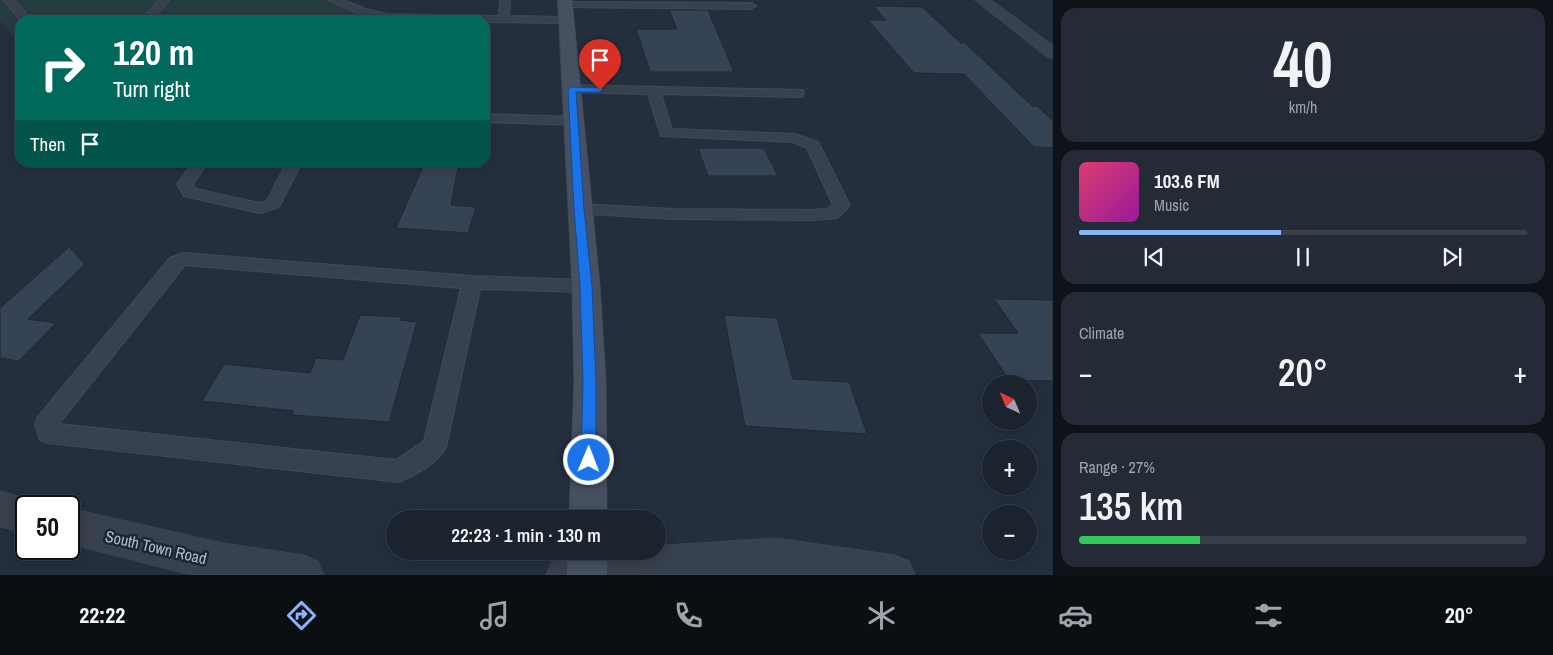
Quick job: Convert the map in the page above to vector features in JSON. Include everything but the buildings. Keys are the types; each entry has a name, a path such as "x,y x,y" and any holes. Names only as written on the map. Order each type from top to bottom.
{"main road":[{"path":"566,8 586,286 590,381 588,510"}],"street":[{"path":"982,0 1053,53"},
{"path":"0,509 15,512"},
{"name":"South Town Road","path":"80,529 223,563 304,575"},
{"path":"582,568 776,558 895,575"}],"lane":[{"path":"8,0 23,15"},
{"path":"150,15 164,0"},
{"path":"334,0 363,12 377,15"},
{"path":"504,19 505,0"},
{"path":"490,23 566,8 751,6"},
{"path":"572,89 654,92 798,93"},
{"path":"579,209 673,214 812,215 831,214 842,206 813,144 795,138 666,133 654,92"},
{"path":"490,118 574,121"},
{"path":"197,167 185,184 190,192 260,208 273,204 293,167"},
{"path":"472,282 434,447 400,471 48,433 46,424 176,262 183,259 472,282 586,286"}],"green space":[{"path":"0,0 336,0 364,15 15,15 15,38 0,21"}],"route":[{"path":"589,460 590,381 586,286 579,209 572,89 600,90"}]}
